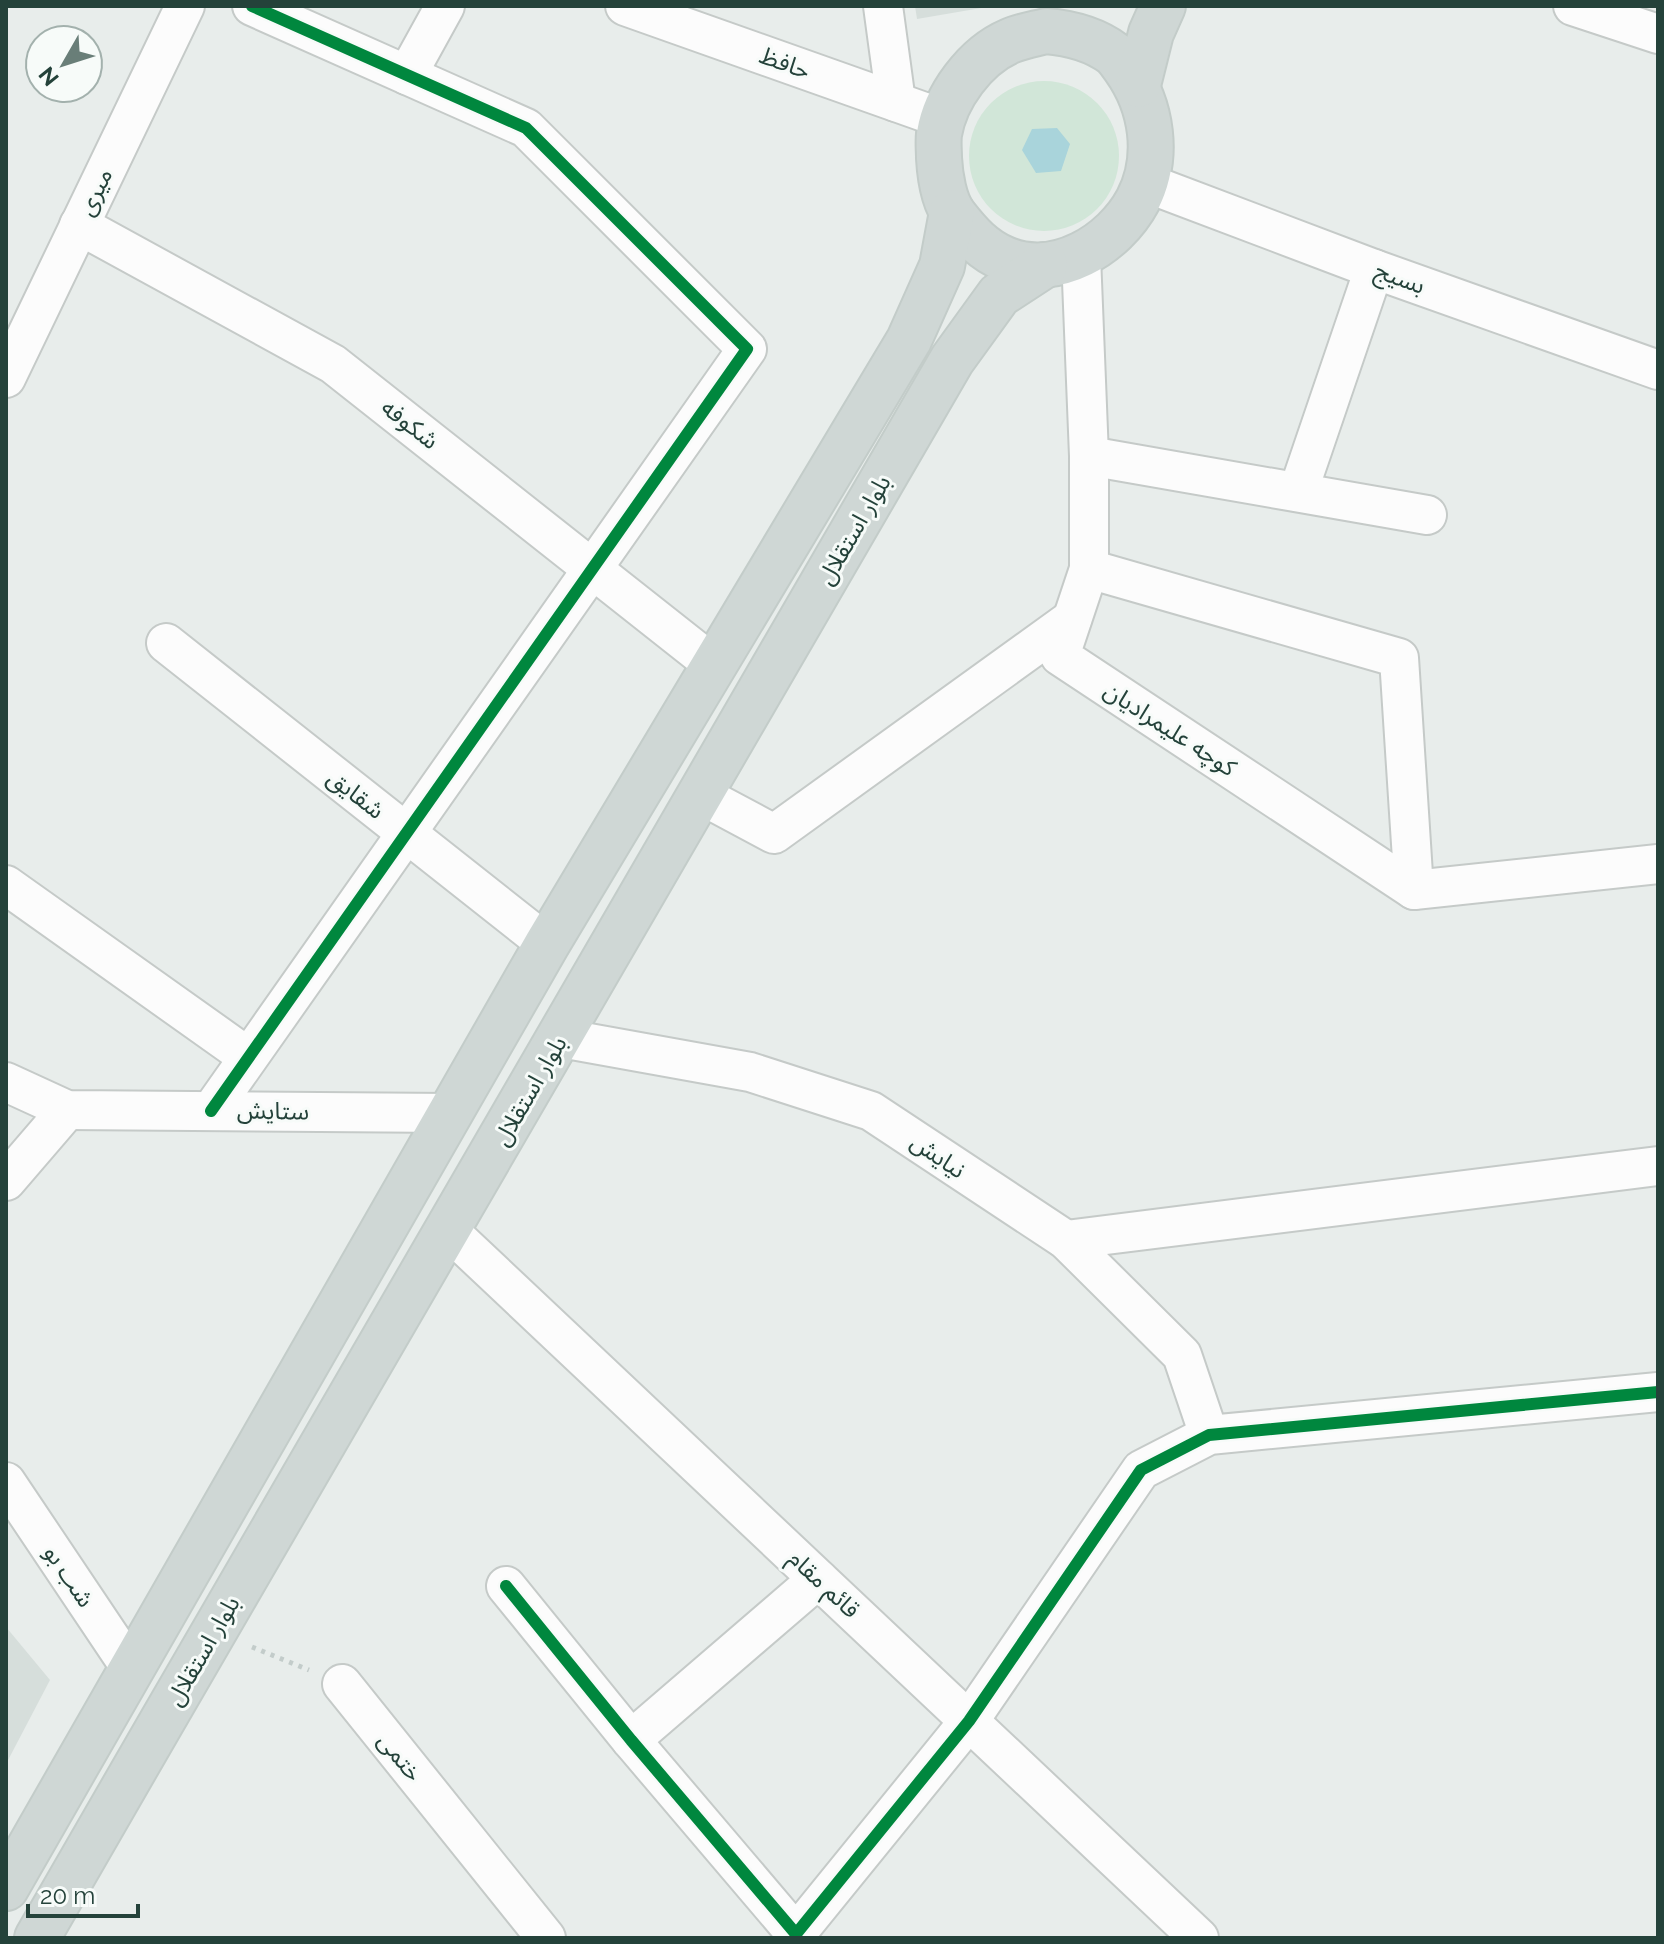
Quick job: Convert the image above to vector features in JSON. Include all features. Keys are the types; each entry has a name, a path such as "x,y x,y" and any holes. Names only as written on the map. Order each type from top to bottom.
{"main road":[{"path":"1138,85 1151,33 1163,6"},
{"path":"1080,20 1082,37 1115,55 1138,85 1150,122 1150,162 1138,200 1113,233 1063,261 1007,260 976,242 952,212 940,175 939,134 952,95 977,64 1009,41 1080,20"},
{"name":"بلوار استقلال","path":"6,1888 547,944 909,340 942,266 952,212"},
{"name":"بلوار استقلال","path":"37,1938 952,360 999,295 1063,261"}],"street":[{"name":"میری","path":"6,378 16,333 79,225 185,6"},
{"path":"211,1111 747,349 526,128 252,6"},
{"path":"407,75 445,6"},
{"name":"حافظ","path":"625,6 944,119"},
{"path":"883,6 896,102"},
{"path":"1573,6 1658,34"},
{"name":"بسیج","path":"1144,182 1374,269 1658,370"},
{"name":"شکوفه","path":"79,225 333,364 714,665"},
{"name":"کوچه علیمرادیان","path":"1063,261 1089,456 1089,569 1060,656 1414,890"},
{"path":"1298,492 1374,269"},
{"path":"1089,456 1427,515"},
{"path":"1089,569 1399,658 1414,890 1658,864"},
{"path":"701,795 774,834 1072,619"},
{"name":"شقایق","path":"166,643 547,944"},
{"path":"6,885 248,1057"},
{"name":"نیایش","path":"561,1038 750,1072 871,1111 1066,1240 1182,1355 1209,1435"},
{"name":"ستایش","path":"6,1082 67,1110 451,1113"},
{"path":"6,1181 67,1110"},
{"path":"1066,1240 1658,1166"},
{"name":"قائم مقام","path":"448,1230 1199,1938"},
{"path":"506,1586 631,1740 796,1934 969,1721 1141,1470 1209,1435 1658,1392"},
{"name":"شب بو","path":"6,1482 132,1670"},
{"path":"631,1740 818,1579"},
{"name":"ختمی","path":"342,1684 546,1938"}],"path":[{"path":"214,1631 342,1684"}],"shaded area":[{"path":"915,6 993,6 917,19"},
{"path":"6,1627 50,1680 6,1764"}],"green space":[{"path":"1044,81 1073,87 1097,103 1113,127 1119,156 1113,185 1097,209 1073,225 1044,231 1015,225 991,209 975,185 969,156 975,127 991,103 1015,87"}],"water":[{"path":"1057,128 1070,144 1061,171 1036,173 1022,150 1032,129"}],"cycle path":[{"path":"211,1111 747,349 526,128 252,6"},
{"path":"506,1586 631,1740 796,1934 969,1721 1141,1470 1209,1435 1658,1392"}]}
